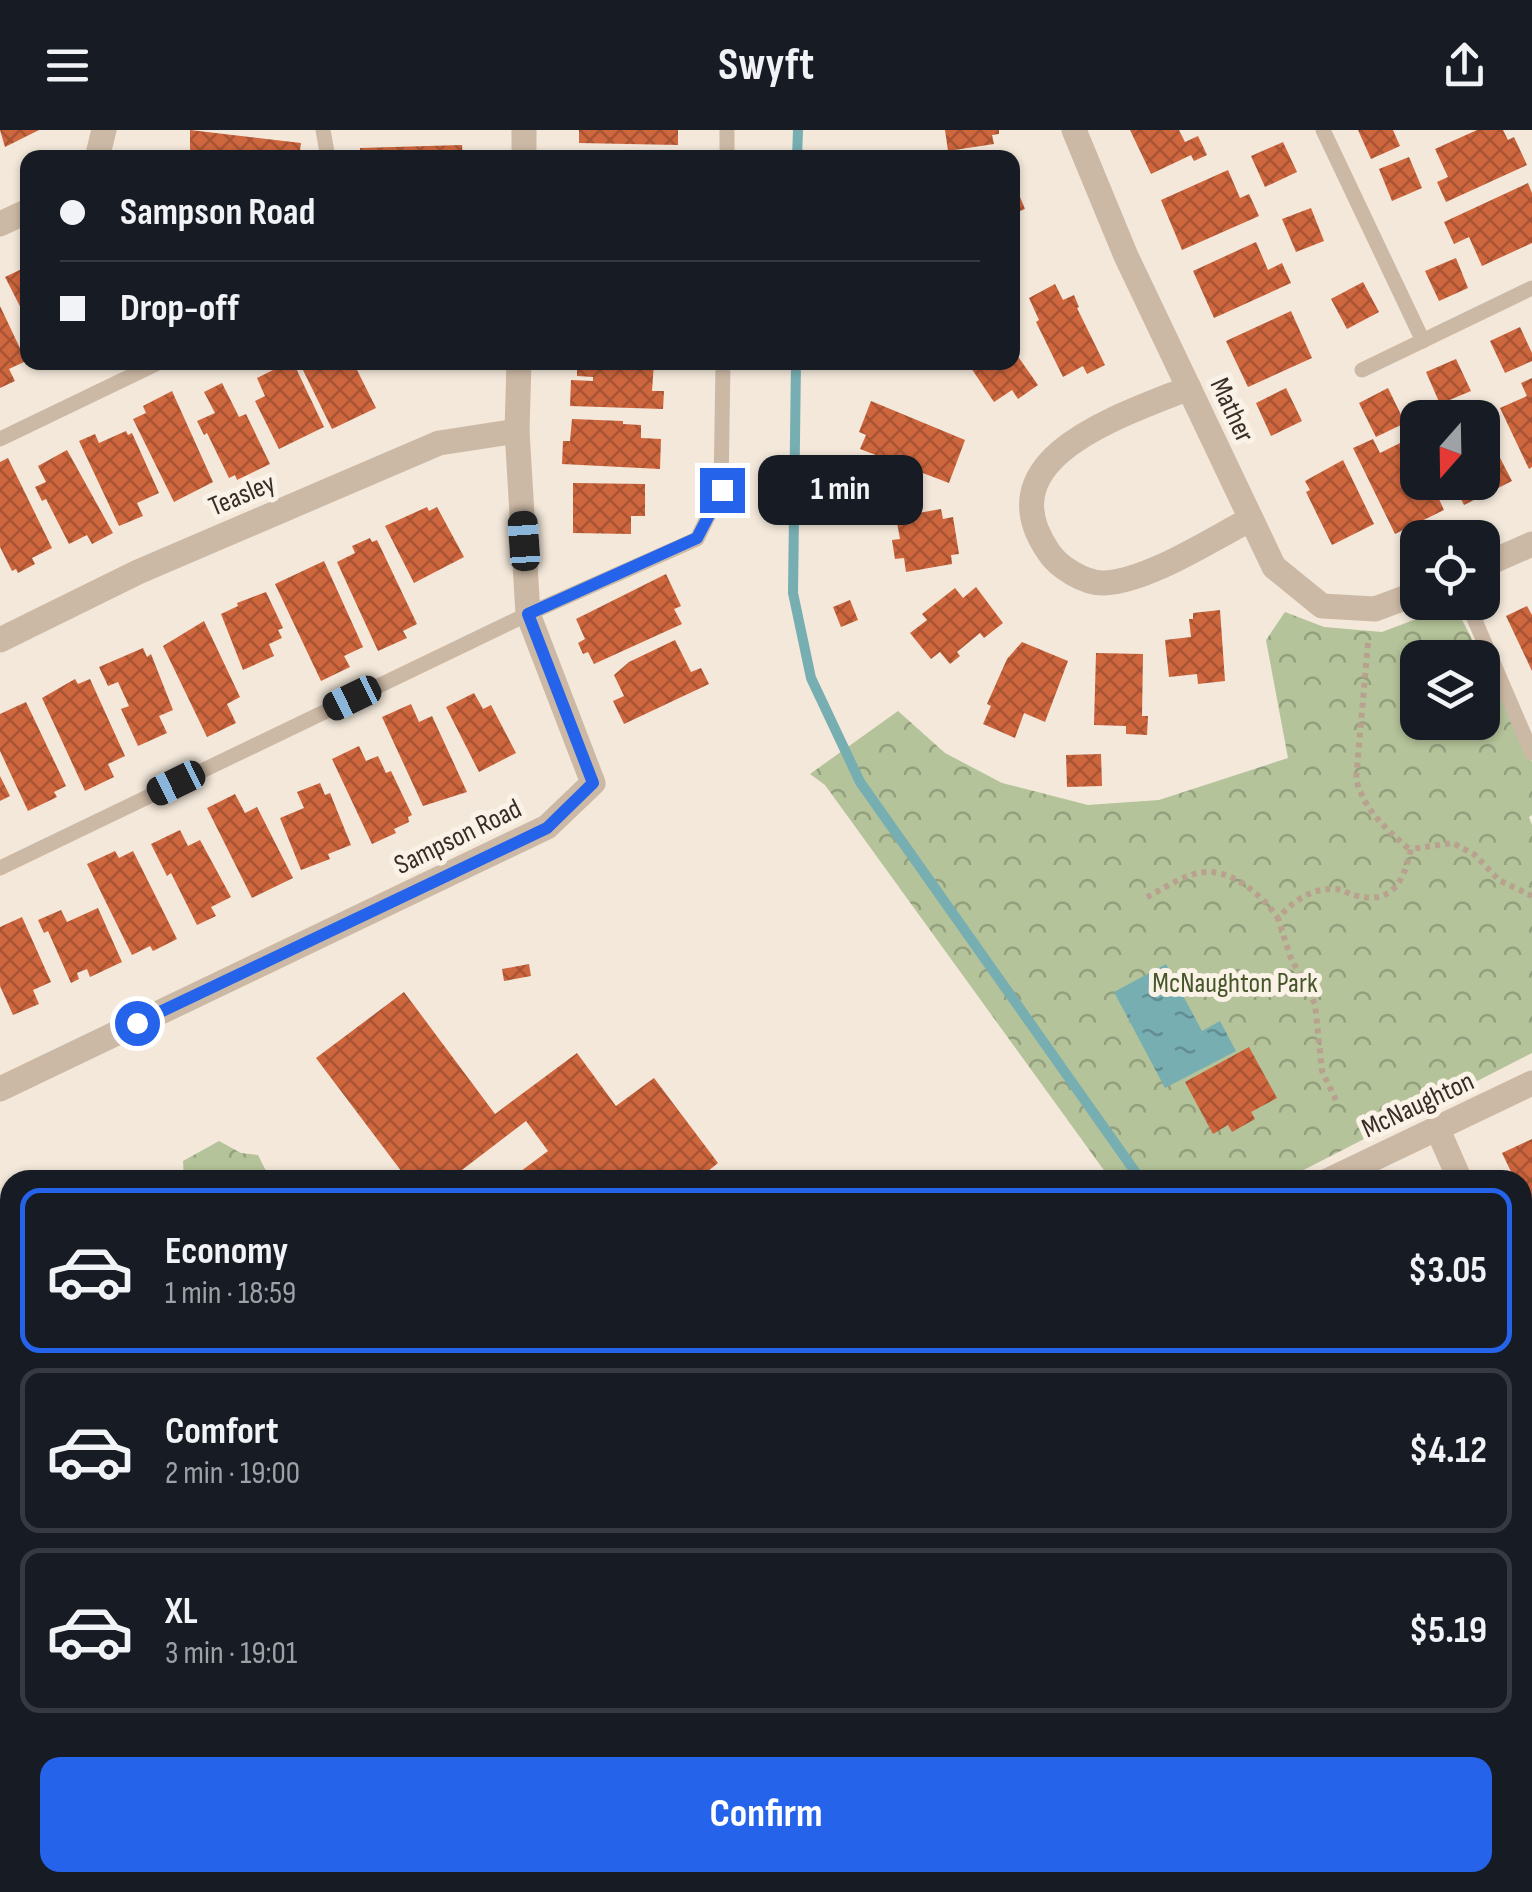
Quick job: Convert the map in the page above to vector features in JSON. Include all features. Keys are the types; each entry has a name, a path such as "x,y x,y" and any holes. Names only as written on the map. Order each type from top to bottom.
{"street":[{"name":"Mather","path":"1074,130 1126,256 1274,567 1322,606 1374,609 1400,600"},
{"name":"Sampson Road","path":"0,1089 547,828 593,783 528,614 517,431 518,370"},
{"path":"1189,388 1114,418 1056,453 1032,484 1033,530 1058,566 1102,583 1146,572 1251,520"},
{"name":"Teasley","path":"0,640 138,572 438,443 517,431"},
{"path":"1500,558 1532,544"},
{"name":"McNaughton","path":"1351,1170 1532,1084"},
{"path":"1438,1130 1456,1170"}],"lane":[{"path":"1322,130 1423,341"},
{"path":"1362,370 1532,288"},
{"path":"0,439 143,370"},
{"path":"0,868 528,614 697,538 722,490 724,370"},
{"path":"1474,620 1532,753"}],"path":[{"path":"1368,642 1356,779 1373,817 1410,850"},
{"path":"1410,850 1453,842 1476,855 1499,880 1532,896"},
{"path":"1278,918 1307,894 1330,888 1370,898 1385,895 1406,874 1410,850"},
{"path":"1147,897 1190,875 1211,872 1252,890 1278,918 1290,956 1315,1004 1322,1071 1336,1100"}],"green space":[{"name":"McNaughton Park","path":"1285,612 1324,627 1382,632 1414,620 1462,620 1472,640 1400,640 1400,740 1500,740 1500,696 1532,762 1532,1053 1304,1170 1104,1170 825,785 810,774 898,711 945,753 1002,783 1088,805 1159,800 1288,758 1266,640"},
{"path":"219,1141 241,1153 258,1155 266,1170 183,1170 183,1161"}],"water":[{"path":"1166,964 1202,1031 1220,1021 1236,1051 1165,1088 1114,992"}],"building":[{"path":"0,130 39,130 5,147"},
{"path":"190,130 301,143 300,150 190,150"},
{"path":"579,130 678,130 678,145 579,143"},
{"path":"945,130 999,130 999,134 992,135 994,144 948,150"},
{"path":"1130,130 1179,130 1185,142 1198,136 1207,155 1194,161 1191,155 1151,174"},
{"path":"1358,130 1393,130 1400,146 1371,159"},
{"path":"1477,130 1503,130 1508,140 1514,137 1527,165 1446,202 1437,182 1448,177 1435,149"},
{"path":"1283,142 1297,172 1265,187 1251,156"},
{"path":"462,145 462,150 360,150"},
{"path":"1409,157 1422,188 1392,201 1379,169"},
{"path":"1228,170 1240,198 1249,194 1259,216 1182,250 1161,200"},
{"path":"1528,183 1532,193 1532,243 1482,266 1469,237 1454,244 1444,222"},
{"path":"1311,208 1324,241 1296,252 1282,219"},
{"path":"1256,242 1268,270 1282,263 1291,283 1214,318 1193,271"},
{"path":"1456,258 1468,288 1439,301 1425,271"},
{"path":"20,270 20,306 5,277"},
{"path":"1363,282 1379,312 1347,329 1331,299"},
{"path":"1055,284 1063,300 1074,295 1105,365 1087,374 1083,366 1063,377 1036,322 1039,320 1029,298"},
{"path":"0,306 20,348 20,364 9,369 15,381 0,388"},
{"path":"1291,311 1312,358 1248,387 1226,341"},
{"path":"1520,327 1532,361 1505,373 1490,341"},
{"path":"1020,359 1038,385 1018,399 1012,390 994,402 972,370 1020,370"},
{"path":"1456,359 1471,391 1438,400 1426,372"},
{"path":"273,370 297,370 324,427 279,449 255,401 265,396 257,378"},
{"path":"303,370 357,370 376,408 332,429"},
{"path":"577,370 653,370 652,391 664,391 663,409 570,406 571,380 593,381 593,377 577,376"},
{"path":"1532,378 1529,469 1500,408 1527,396 1521,383"},
{"path":"222,383 239,417 246,414 270,464 237,480 235,475 229,478 197,421 215,413 204,392"},
{"path":"1286,388 1302,421 1271,436 1256,403"},
{"path":"1388,388 1400,413 1400,425 1376,437 1359,403"},
{"path":"172,391 213,482 174,502 133,419 146,413 143,406"},
{"path":"871,401 965,440 949,483 860,449 866,435 859,432"},
{"path":"572,419 641,425 641,438 661,439 660,469 562,464 563,441 570,441"},
{"path":"126,431 128,435 132,433 159,493 137,503 143,516 119,526 79,441 95,434 99,443"},
{"path":"1373,439 1380,453 1400,443 1400,500 1439,500 1444,510 1424,520 1400,520 1400,532 1395,534 1353,448"},
{"path":"67,450 113,533 92,544 87,535 69,544 46,499 42,501 35,487 46,482 38,466"},
{"path":"8,458 52,548 32,558 35,564 18,573 16,569 12,571 0,547 0,462"},
{"path":"1500,458 1512,481 1500,487"},
{"path":"1343,460 1374,524 1332,545 1306,492 1310,490 1305,481"},
{"path":"573,483 645,484 645,516 631,516 631,534 573,533"},
{"path":"858,483 861,518 826,521 823,486"},
{"path":"427,507 429,511 437,507 464,557 414,583 385,526"},
{"path":"941,509 943,519 953,517 959,554 951,555 952,564 906,572 904,558 895,559 892,540 900,539 896,517"},
{"path":"370,538 372,542 377,540 417,624 403,631 407,638 378,651 337,562 355,553 352,546"},
{"path":"324,561 363,647 344,656 350,667 321,681 275,584"},
{"path":"666,574 681,606 674,609 682,624 594,664 588,652 583,654 578,643 585,639 576,619"},
{"path":"976,587 1003,623 984,638 980,633 957,652 960,656 950,664 940,652 931,659 910,633 927,620 922,614 955,588 963,598"},
{"path":"266,592 283,628 278,630 282,638 269,644 274,656 243,670 221,614"},
{"path":"850,600 858,620 841,627 833,607"},
{"path":"1527,606 1532,615 1532,671 1506,616"},
{"path":"1220,610 1225,681 1198,684 1197,674 1169,677 1165,640 1191,637 1189,619 1193,619 1193,613"},
{"path":"204,621 240,697 227,704 236,723 207,737 163,646"},
{"path":"675,640 691,672 701,668 709,684 624,724 613,701 624,696 614,675 629,662"},
{"path":"1022,642 1068,661 1045,722 1024,713 1015,738 983,724 991,706 987,704 1007,659"},
{"path":"143,648 147,657 151,654 173,710 159,716 167,733 138,746 121,709 129,706 118,682 108,686 99,667"},
{"path":"1096,653 1143,654 1142,716 1148,716 1147,735 1126,734 1126,726 1094,725"},
{"path":"75,679 78,684 90,679 125,756 108,764 114,777 85,791 42,698"},
{"path":"474,693 483,709 491,705 516,753 479,772 446,707"},
{"path":"26,702 66,786 54,792 57,797 28,811 0,751 0,714"},
{"path":"411,704 419,722 432,716 467,792 423,806 382,717"},
{"path":"359,746 366,761 378,756 386,773 391,771 412,815 409,822 394,829 396,833 372,844 332,759"},
{"path":"1101,754 1102,786 1067,787 1066,755"},
{"path":"0,776 10,796 0,801"},
{"path":"320,783 325,795 330,793 351,845 328,854 330,859 301,870 280,818 304,808 297,792"},
{"path":"235,794 245,813 257,807 293,878 252,898 207,808"},
{"path":"180,830 188,846 200,840 231,897 211,907 216,916 197,925 171,873 167,876 151,844"},
{"path":"115,851 119,858 133,851 177,939 153,951 150,946 132,955 87,864"},
{"path":"98,908 122,962 90,977 87,969 77,973 79,979 71,983 48,931 44,933 38,920 61,910 67,922"},
{"path":"22,917 51,982 33,990 39,1004 13,1015 0,986 0,927"},
{"path":"529,964 531,976 504,981 502,969"},
{"path":"404,992 495,1114 577,1053 616,1106 654,1078 718,1163 709,1170 522,1170 548,1151 526,1121 462,1170 400,1170 316,1058"},
{"path":"1249,1047 1277,1098 1251,1112 1255,1119 1232,1132 1228,1125 1213,1134 1185,1082"},
{"path":"1532,1139 1532,1170 1510,1170 1502,1153"}],"waterway":[{"path":"797,150 798,130"},
{"path":"796,370 793,593 811,678 860,782 1134,1170"}],"route":[{"path":"137,1023 547,828 593,783 528,614 697,538 722,490"}]}
